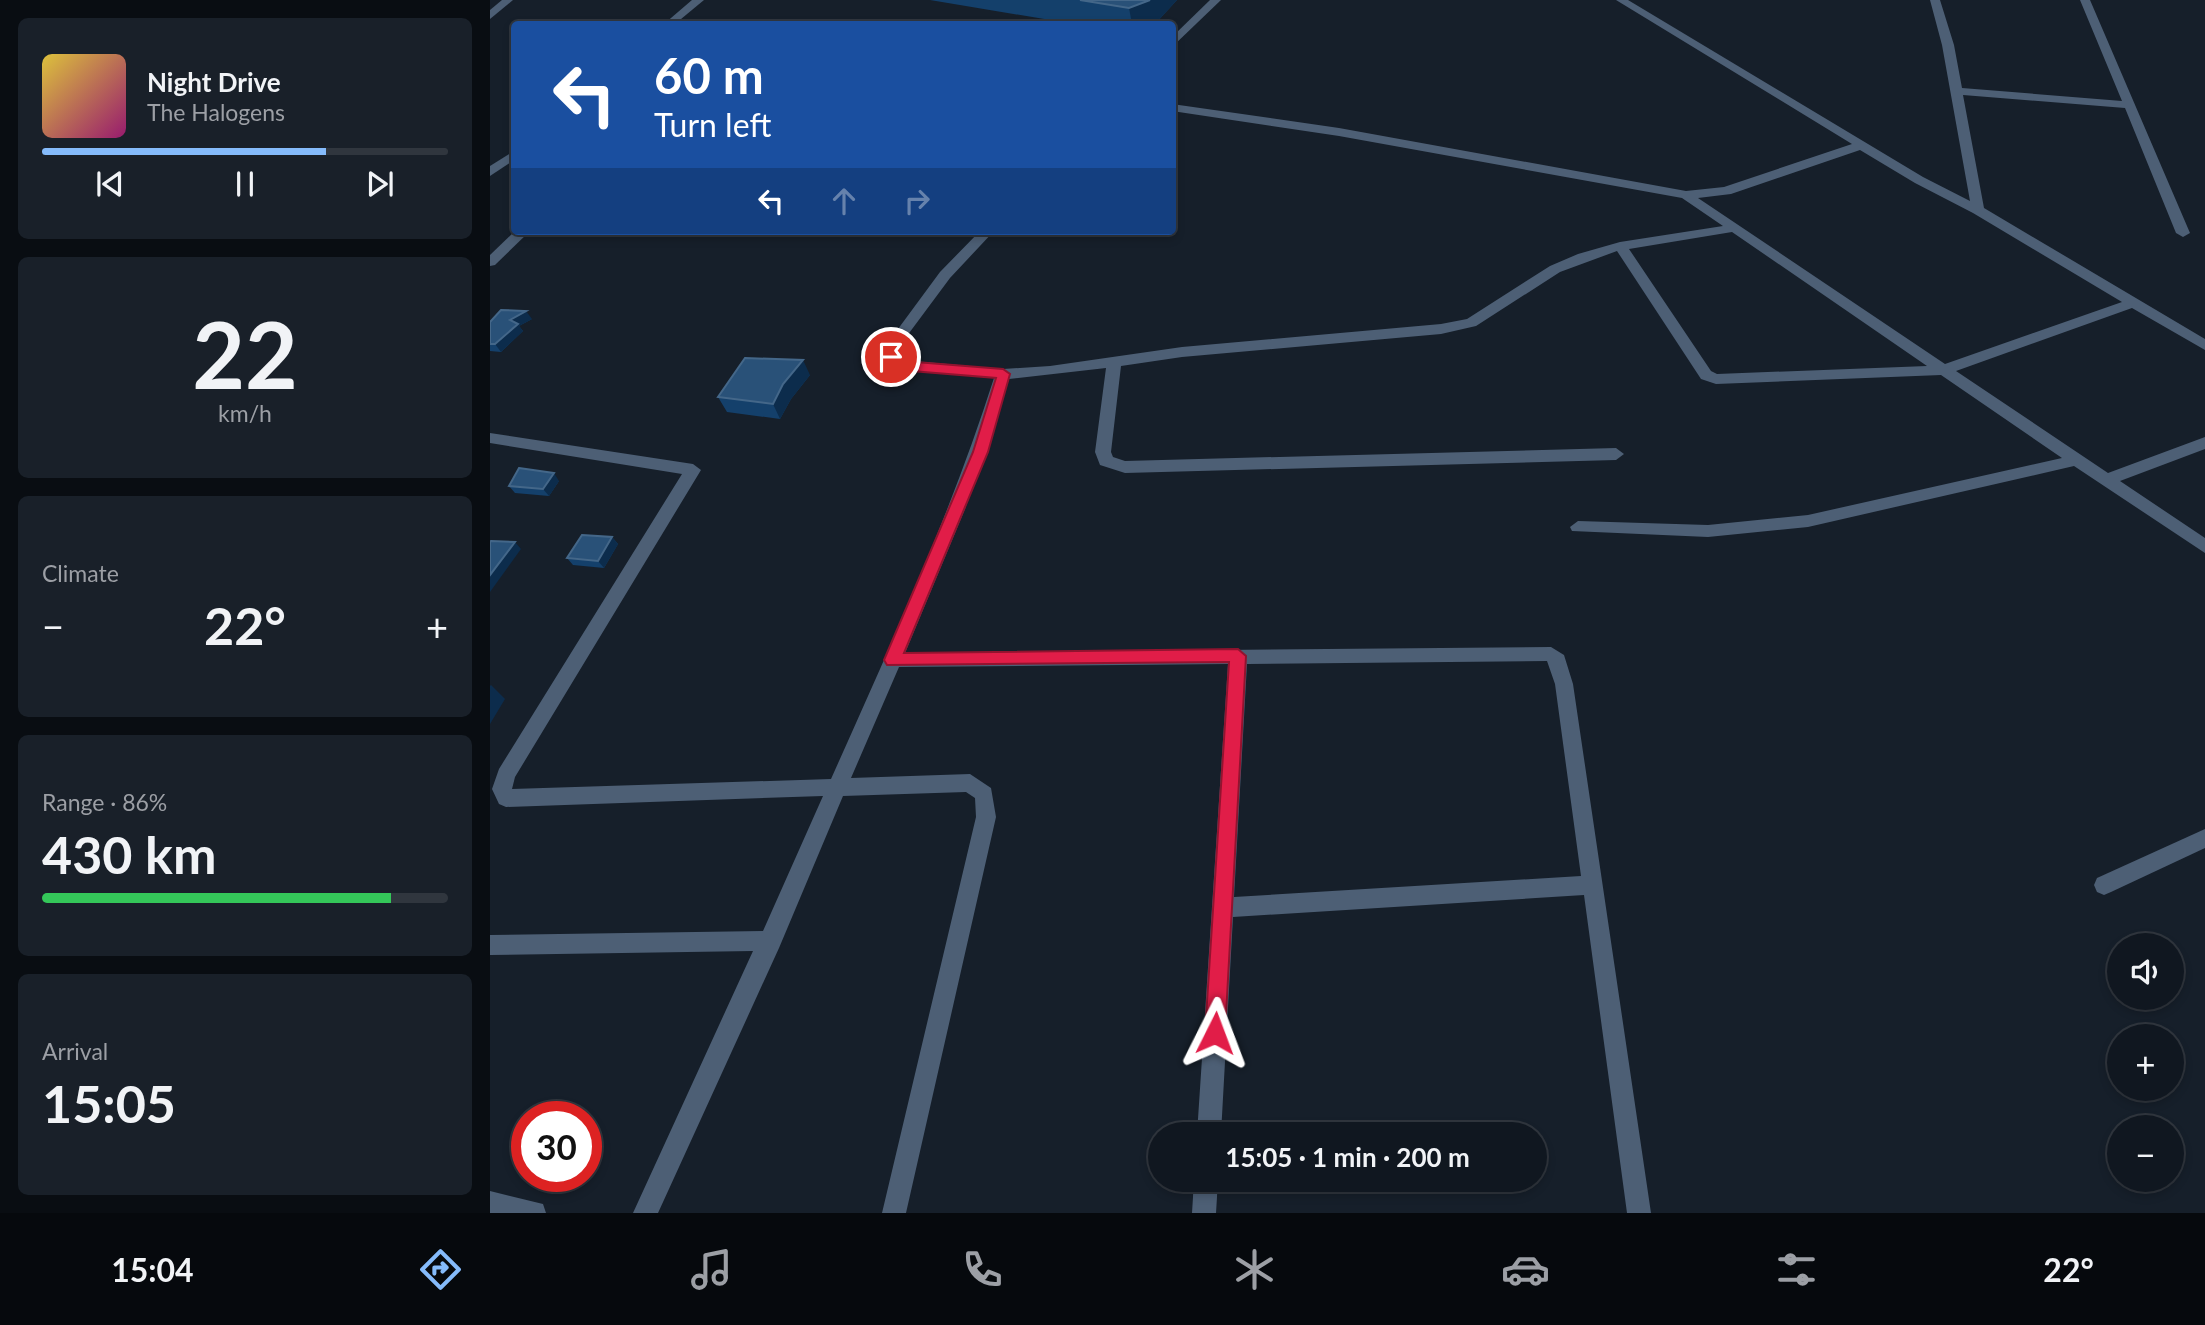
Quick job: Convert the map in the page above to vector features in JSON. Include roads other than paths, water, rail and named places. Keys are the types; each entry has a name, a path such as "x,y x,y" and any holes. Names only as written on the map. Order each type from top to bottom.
{"street":[{"path":"490,16 508,0"},
{"path":"673,21 699,0"},
{"path":"1176,40 1216,0"},
{"path":"1620,0 1919,180 1978,210 2205,345"},
{"path":"1935,0 1948,45 1978,210"},
{"path":"2085,0 2183,233"},
{"path":"1955,90 2130,105"},
{"path":"1176,108 1339,132 1686,195 1726,191 1862,145"},
{"path":"490,172 511,157"},
{"path":"1686,195 2205,547"},
{"path":"983,235 918,308 891,348 891,357 899,365 1003,374 1050,371 1114,360 1441,329 1471,323 1555,270 1620,246 1735,228"},
{"path":"490,262 519,235"},
{"path":"1620,246 1706,375 1724,380 1943,370 2134,302"},
{"path":"1114,360 1103,452 1106,461 1125,467 1616,454"},
{"path":"645,1213 771,941 893,660 980,452 1003,374"},
{"path":"491,439 693,470 506,775 502,789 506,799 970,783 984,794 986,817 894,1213"},
{"path":"2106,480 2205,443"},
{"path":"1578,527 1708,531 1808,521 2076,460"},
{"path":"893,660 1551,654 1558,660 1564,684 1639,1213"},
{"path":"1210,1122 1238,656"},
{"path":"2104,885 2205,838"},
{"path":"1223,908 1593,885"},
{"path":"490,945 771,941"},
{"path":"1204,1213 1205,1192"},
{"path":"490,1203 534,1213"}]}
